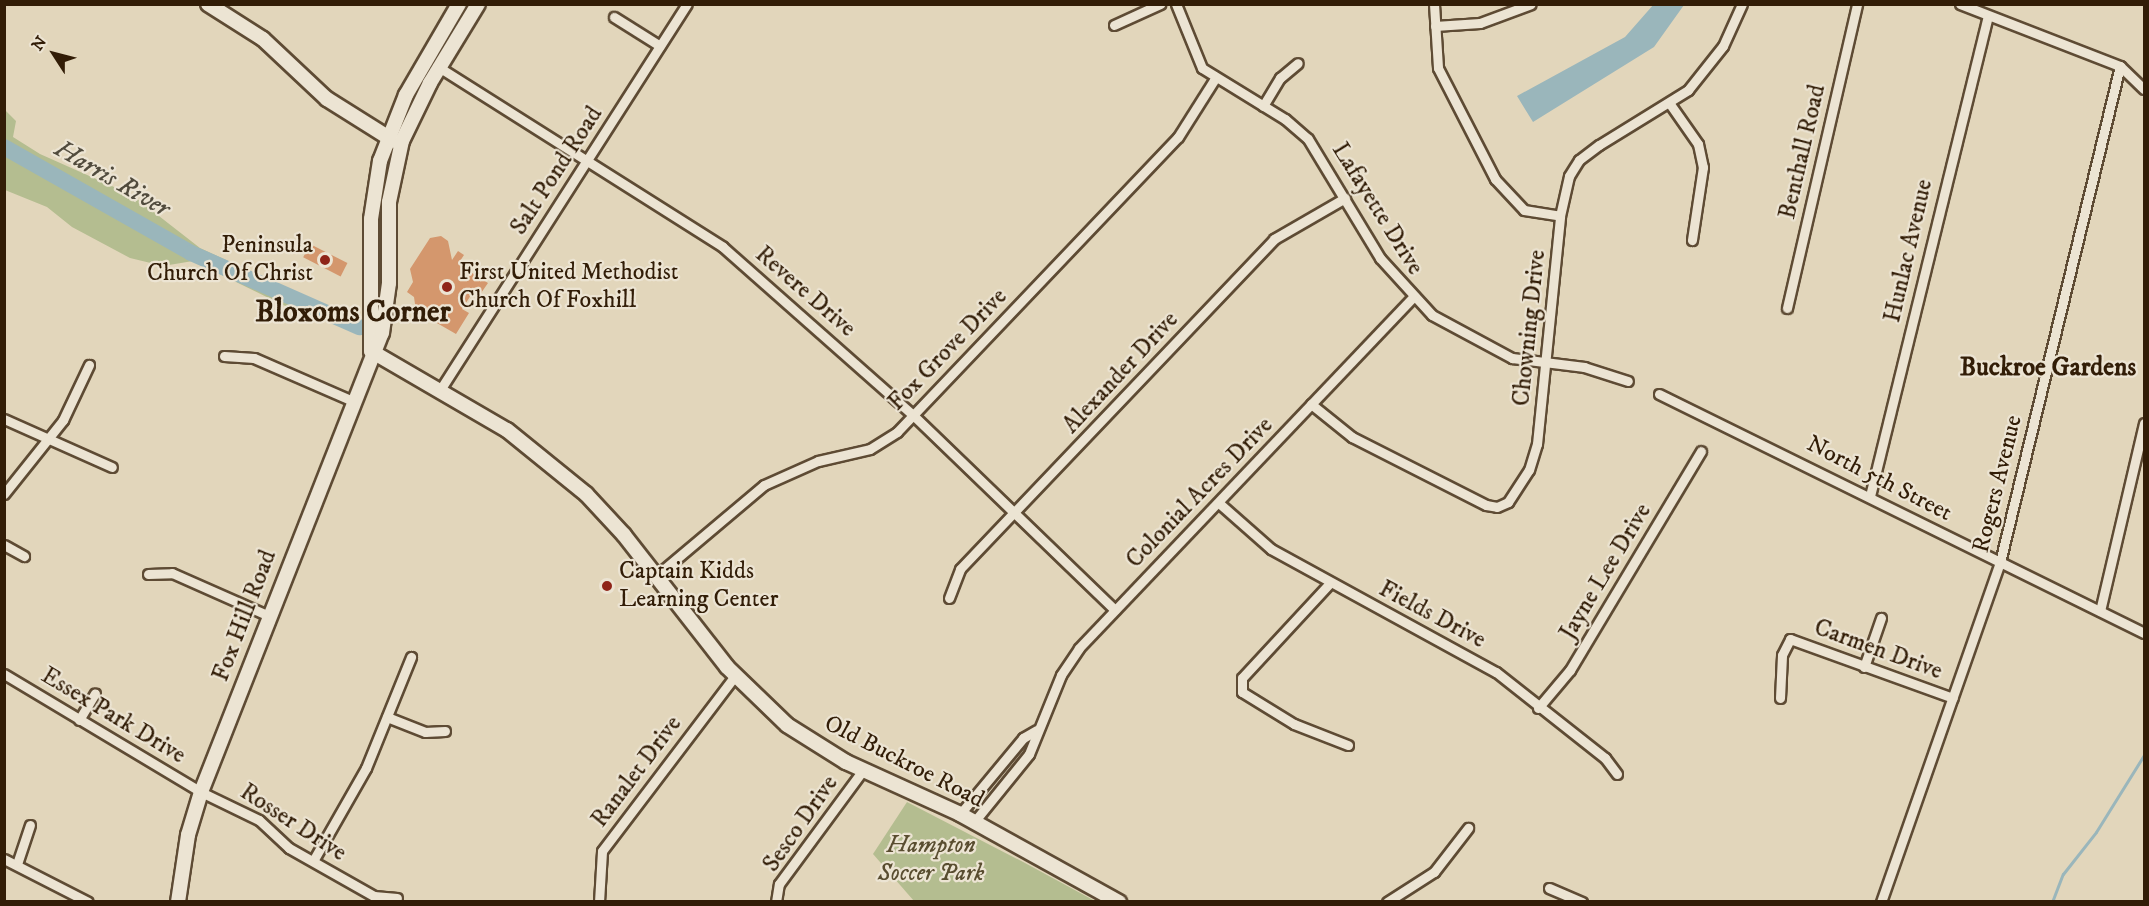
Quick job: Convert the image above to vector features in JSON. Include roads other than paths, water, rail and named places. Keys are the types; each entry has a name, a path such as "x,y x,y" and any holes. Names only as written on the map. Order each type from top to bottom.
{"main road":[{"path":"208,4 263,39 327,99 401,145"},
{"path":"371,351 373,201 388,137 426,59 459,4"},
{"name":"Fox Hill Road","path":"178,902 188,835 201,792 385,318 389,202 401,145 439,68 478,4"},
{"name":"Old Buckroe Road","path":"371,351 440,390 547,460 609,518 735,676 799,734 863,770 960,814 1119,902"}],"street":[{"name":"Salt Pond Road","path":"440,390 687,4"},
{"path":"1114,25 1160,4"},
{"name":"Lafayette Drive","path":"1176,4 1198,62 1214,80 1263,106 1308,140 1380,258 1412,298 1443,324 1489,348 1547,363 1584,367 1628,381"},
{"path":"1434,4 1438,68 1446,90 1500,186 1524,210 1560,216"},
{"path":"1435,27 1480,23 1532,4"},
{"name":"Chowning Drive","path":"1311,404 1352,436 1497,507 1516,493 1533,461 1547,363 1560,216 1569,176 1579,160 1670,104 1713,60 1742,4"},
{"name":"Benthall Road","path":"1787,308 1857,4"},
{"path":"1960,4 2120,66 2145,89"},
{"name":"Hunlac Avenue","path":"1870,496 1988,16"},
{"path":"614,17 660,46"},
{"name":"Revere Drive","path":"426,59 723,247 914,416 1115,610"},
{"path":"1263,106 1280,78 1298,63"},
{"name":"Rogers Avenue","path":"1881,902 2000,562 2120,66"},
{"name":"Fox Grove Drive","path":"656,576 764,485 818,461 870,449 914,416 1178,137 1214,80"},
{"path":"1670,104 1698,144 1703,167 1692,240"},
{"name":"Alexander Drive","path":"949,598 960,569 1274,239 1345,198"},
{"name":"Colonial Acres Drive","path":"974,822 1029,754 1037,730 1068,662 1412,298"},
{"path":"224,356 254,358 353,401"},
{"path":"4,494 45,438 63,420 90,365"},
{"name":"North 5th Street","path":"1659,394 2145,633"},
{"path":"4,419 112,467"},
{"path":"2100,611 2145,423"},
{"name":"Jayne Lee Drive","path":"1539,708 1570,670 1701,451"},
{"name":"Fields Drive","path":"1219,502 1271,549 1329,584 1452,645 1496,672 1605,758 1617,774"},
{"path":"4,545 24,556"},
{"path":"148,574 172,573 269,616"},
{"path":"1329,584 1242,678 1242,692 1294,724 1348,745"},
{"path":"1864,667 1881,618"},
{"name":"Carmen Drive","path":"1780,698 1782,655 1790,639 1953,698"},
{"path":"314,861 366,768 411,657"},
{"name":"Essex Park Drive","path":"4,674 201,792"},
{"name":"Ranalet Drive","path":"599,902 602,851 735,676"},
{"path":"79,720 95,693"},
{"path":"387,717 425,732 445,731"},
{"name":"Colonial Acres Drive","path":"960,814 1023,738 1037,730"},
{"name":"Sesco Drive","path":"776,902 779,884 863,770"},
{"name":"Rosser Drive","path":"201,792 259,820 289,848 374,896 397,898"},
{"path":"17,864 30,825"},
{"path":"1387,902 1434,872 1468,828"},
{"path":"4,859 88,902"},
{"path":"1549,888 1582,902"}],"water":[{"path":"1654,4 1684,5 1654,47 1533,122 1517,96 1625,37"},
{"name":"Harris River","path":"5,142 36,158 40,167 5,154"}],"waterway":[{"name":"Harris River","path":"4,147 191,253 359,327"},
{"path":"2052,902 2063,874 2096,832 2144,755"}],"place":[{"name":"Peninsula Church Of Christ","path":"325,260"},
{"name":"First United Methodist Church Of Foxhill","path":"447,287"},
{"name":"Captain Kidds Learning Center","path":"607,586"}],"district":[{"name":"Bloxoms Corner","path":"353,313"},
{"name":"Buckroe Gardens","path":"2048,368"}],"park label":[{"name":"Hampton Soccer Park","path":"931,860"}]}
